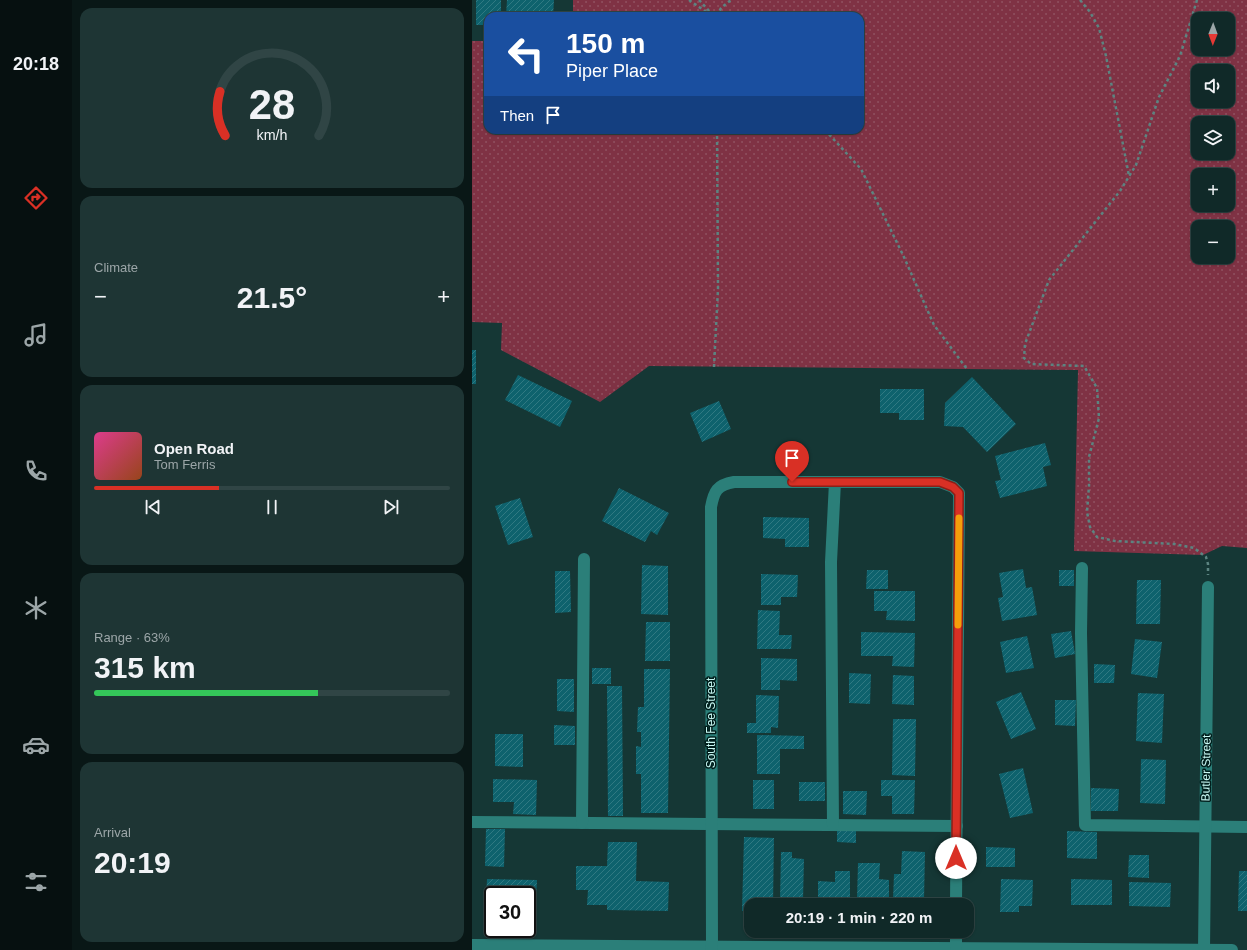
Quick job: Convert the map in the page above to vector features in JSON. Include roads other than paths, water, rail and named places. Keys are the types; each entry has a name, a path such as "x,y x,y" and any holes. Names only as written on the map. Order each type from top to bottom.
{"street":[{"name":"South Fee Street","path":"712,948 711,507 713,496 717,489 724,484 734,482 835,482"},
{"path":"833,825 832,562 835,482 940,482 953,487 959,493 960,502 958,566 956,898"},
{"path":"582,823 584,559"},
{"path":"1082,568 1081,634 1085,826 1247,827"},
{"name":"Butler Street","path":"1204,950 1208,587"},
{"path":"472,822 956,826"},
{"path":"956,938 956,947"},
{"path":"472,944 712,948 956,947 1098,950 1232,950"}]}
